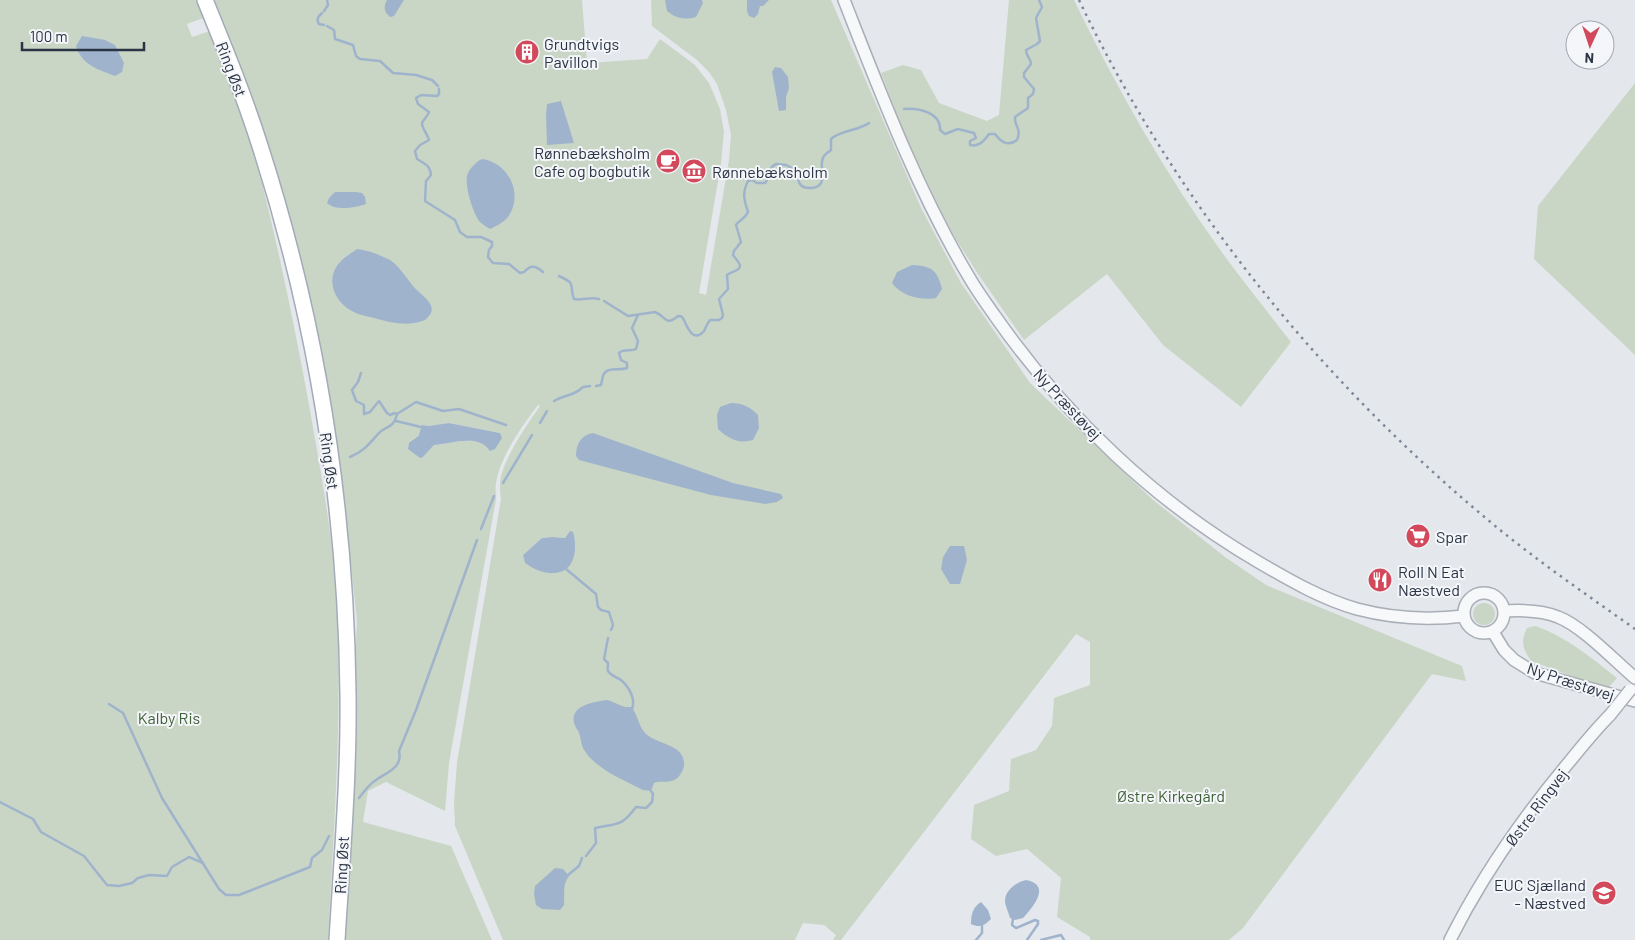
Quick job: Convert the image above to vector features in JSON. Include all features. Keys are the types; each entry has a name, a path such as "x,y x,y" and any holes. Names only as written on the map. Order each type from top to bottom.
{"main road":[{"name":"Ring Øst","path":"205,0 261,147 286,233 303,302 319,387 334,486 344,600 348,695 346,781 337,940"}],"street":[{"name":"Ny Præstøvej","path":"844,0 894,126 929,205 970,279 1040,377 1088,428 1133,472 1218,538 1319,596 1358,609 1389,615 1422,617 1464,616"},
{"path":"1481,594 1494,596 1499,600 1504,611 1502,623 1492,632 1480,633 1474,631 1469,627 1464,616 1466,604 1475,596 1481,594"},
{"name":"Ny Præstøvej","path":"1504,611 1533,611 1559,617 1574,626 1635,678"},
{"name":"Ny Præstøvej","path":"1492,632 1504,650 1514,660 1535,673 1635,702"},
{"name":"Østre Ringvej","path":"1450,940 1489,872 1548,787 1632,687"}],"green space":[{"name":"Kalby Ris","path":"0,0 196,0 203,18 187,24 192,37 210,31 242,116 258,167 272,223 302,366 331,545 336,596 339,682 337,768 328,940 0,940"},
{"name":"Østre Kirkegård","path":"209,0 582,0 587,63 647,59 660,39 695,65 709,83 720,109 724,132 721,163 699,293 706,295 729,160 731,135 726,110 717,84 709,72 697,60 652,26 651,0 665,0 668,11 703,3 702,0 831,0 921,208 961,283 1030,383 1153,500 1225,557 1266,585 1462,666 1466,681 1432,674 1243,928 1229,940 1090,940 1090,937 1057,917 1061,878 1027,849 996,856 971,839 974,805 1009,791 1011,759 1036,750 1052,726 1054,698 1090,685 1090,642 1076,634 841,940 833,940 836,935 824,925 803,923 795,940 503,940 455,826 454,803 457,763 501,499 500,483 505,464 540,406 538,405 507,452 498,473 496,499 449,763 445,811 386,782 368,791 363,822 451,846 492,940 344,940 357,620 333,424 311,305 294,234 270,150","holes":["449,423 500,433 491,451 479,442 464,441 434,445 423,457 412,441 416,440 421,434 421,427","570,531 575,539 575,545 531,567 526,563 523,555 542,538 565,538"]},
{"path":"1009,0 1074,0 1125,99 1183,196 1226,258 1291,342 1241,407 1163,345 1107,274 1024,340 978,274 930,198 881,73 903,65 921,70 939,103 987,121 999,115"},
{"path":"1635,83 1635,355 1534,259 1538,206"},
{"path":"1484,603 1492,606 1495,614 1492,622 1484,625 1476,622 1473,614 1476,606"},
{"path":"1535,626 1568,642 1617,678 1607,689 1531,661 1524,649 1523,641 1527,628"}],"water":[{"path":"387,0 404,0 394,16 390,17 385,11"},
{"path":"665,0 702,0 703,3 696,17 684,19 674,16 667,11"},
{"path":"747,0 769,0 763,6 760,6 758,14 754,18 749,16 747,11"},
{"path":"82,36 105,40 115,45 124,63 122,72 115,76 86,62 76,46"},
{"path":"775,67 781,68 788,77 789,88 786,97 786,110 779,111 772,72"},
{"path":"561,101 574,143 547,145 547,104"},
{"path":"482,159 491,161 505,171 510,178 514,194 514,203 507,218 490,229 481,223 474,212 469,198 467,183 469,171"},
{"path":"335,192 362,193 366,204 345,208 331,206 327,203"},
{"path":"357,249 378,255 396,265 430,303 432,307 428,317 423,321 408,324 396,323 360,314 345,307 333,288 333,274 342,260"},
{"path":"912,265 924,266 936,273 942,289 936,298 912,297 896,288 892,283 897,272"},
{"path":"731,403 746,406 758,415 759,428 753,440 734,440 718,429 717,415 720,407"},
{"path":"449,423 500,433 502,438 495,449 490,451 479,442 472,441 434,445 420,458 408,449 409,443 418,436 422,425"},
{"path":"593,433 733,483 781,494 783,498 777,502 765,504 711,495 579,460 576,456 578,444 582,438"},
{"path":"570,531 574,534 575,548 570,566 557,573 549,573 533,568 525,563 523,555 542,538 565,538"},
{"path":"950,546 964,546 967,560 960,584 950,584 941,569 943,557"},
{"path":"607,700 624,707 631,707 646,734 681,753 684,766 677,778 654,783 651,791 643,790 610,773 594,762 582,746 574,723 574,717 579,708"},
{"path":"555,868 563,869 569,876 565,886 564,905 560,910 542,909 536,905 535,886"},
{"path":"1026,880 1038,886 1038,897 1023,918 1015,920 1010,918 1005,903 1007,893 1012,887"},
{"path":"981,902 988,910 991,919 984,925 977,926 971,924 971,917 974,909"}],"waterway":[{"path":"324,11 328,5 327,0"},
{"path":"904,109 922,110 933,115 937,119 940,130 945,134 958,129 974,133 976,138 970,141 970,145 979,144 989,134 995,134 1002,141 1008,143 1017,140 1019,133 1015,117 1028,108 1028,98 1033,94 1034,89 1024,77 1024,73 1031,64 1026,50 1040,41 1036,18 1042,7 1039,0"},
{"path":"322,13 318,21 319,24 324,25"},
{"path":"327,26 334,30 335,39 353,45 356,56 360,59 380,61 393,73 416,75 432,80 438,86"},
{"path":"439,89 437,96 421,95 416,98 418,104 429,112 422,123 429,140 420,145 415,151 417,159 430,169 431,175 426,181 425,201 455,220 460,232 467,237 481,237 492,242 488,257 493,263 509,264 520,273 534,267 543,272"},
{"path":"604,301 628,316 655,312 668,321 681,316 692,334 699,335 704,331 710,320 722,318 719,299 728,289 727,275 740,268 733,255 741,242 736,225 748,212 744,197 748,181 765,183 771,168 776,164 786,165 794,169 802,186 808,188 817,187 823,177 822,159 831,150 831,139 869,123"},
{"path":"559,276 571,283 574,299 599,299"},
{"path":"596,386 601,385 603,376 607,371 627,368 627,363 621,360 619,353 636,349 638,341 632,328 638,315"},
{"path":"361,373 358,382 352,390 356,401 364,405 364,414 370,412 379,401 387,413 390,415 397,414"},
{"path":"554,401 583,387 590,386"},
{"path":"350,457 362,450 381,431 391,425 397,414 416,402 443,411 459,409 506,425"},
{"path":"540,423 547,411"},
{"path":"396,421 421,427"},
{"path":"503,483 532,435"},
{"path":"481,529 494,496"},
{"path":"359,798 371,784 393,769 399,762 399,751 416,710 477,540"},
{"path":"566,569 596,594 598,607 609,612 613,625 611,630"},
{"path":"608,638 604,659 608,663 608,671 627,686 633,701 632,709"},
{"path":"109,704 123,713 162,798 219,889 226,895 239,895 310,867 312,858 322,850 329,836"},
{"path":"586,856 596,843 595,828 622,821 636,807 646,808 652,802 653,794 651,791"},
{"path":"0,802 33,819 41,832 84,856 107,885 119,886 132,883 138,878 149,875 167,876 172,867 189,857 203,863"},
{"path":"568,875 579,866 582,858"},
{"path":"1013,919 1012,925 1016,928 1035,920 1038,921 1038,924 1027,940"},
{"path":"976,940 982,933 982,926"},
{"path":"1041,940 1061,935 1064,940"}],"railway":[{"path":"1079,0 1118,75 1160,148 1207,218 1258,285 1312,350 1430,470 1511,539 1635,629"}],"place":[{"name":"Grundtvigs Pavillon","path":"527,52"},
{"name":"Rønnebæksholm Cafe og bogbutik","path":"668,161"},
{"name":"Rønnebæksholm","path":"694,171"},
{"name":"Spar","path":"1418,536"},
{"name":"Roll N Eat Næstved","path":"1380,580"},
{"name":"EUC Sjælland - Næstved","path":"1604,893"}]}
